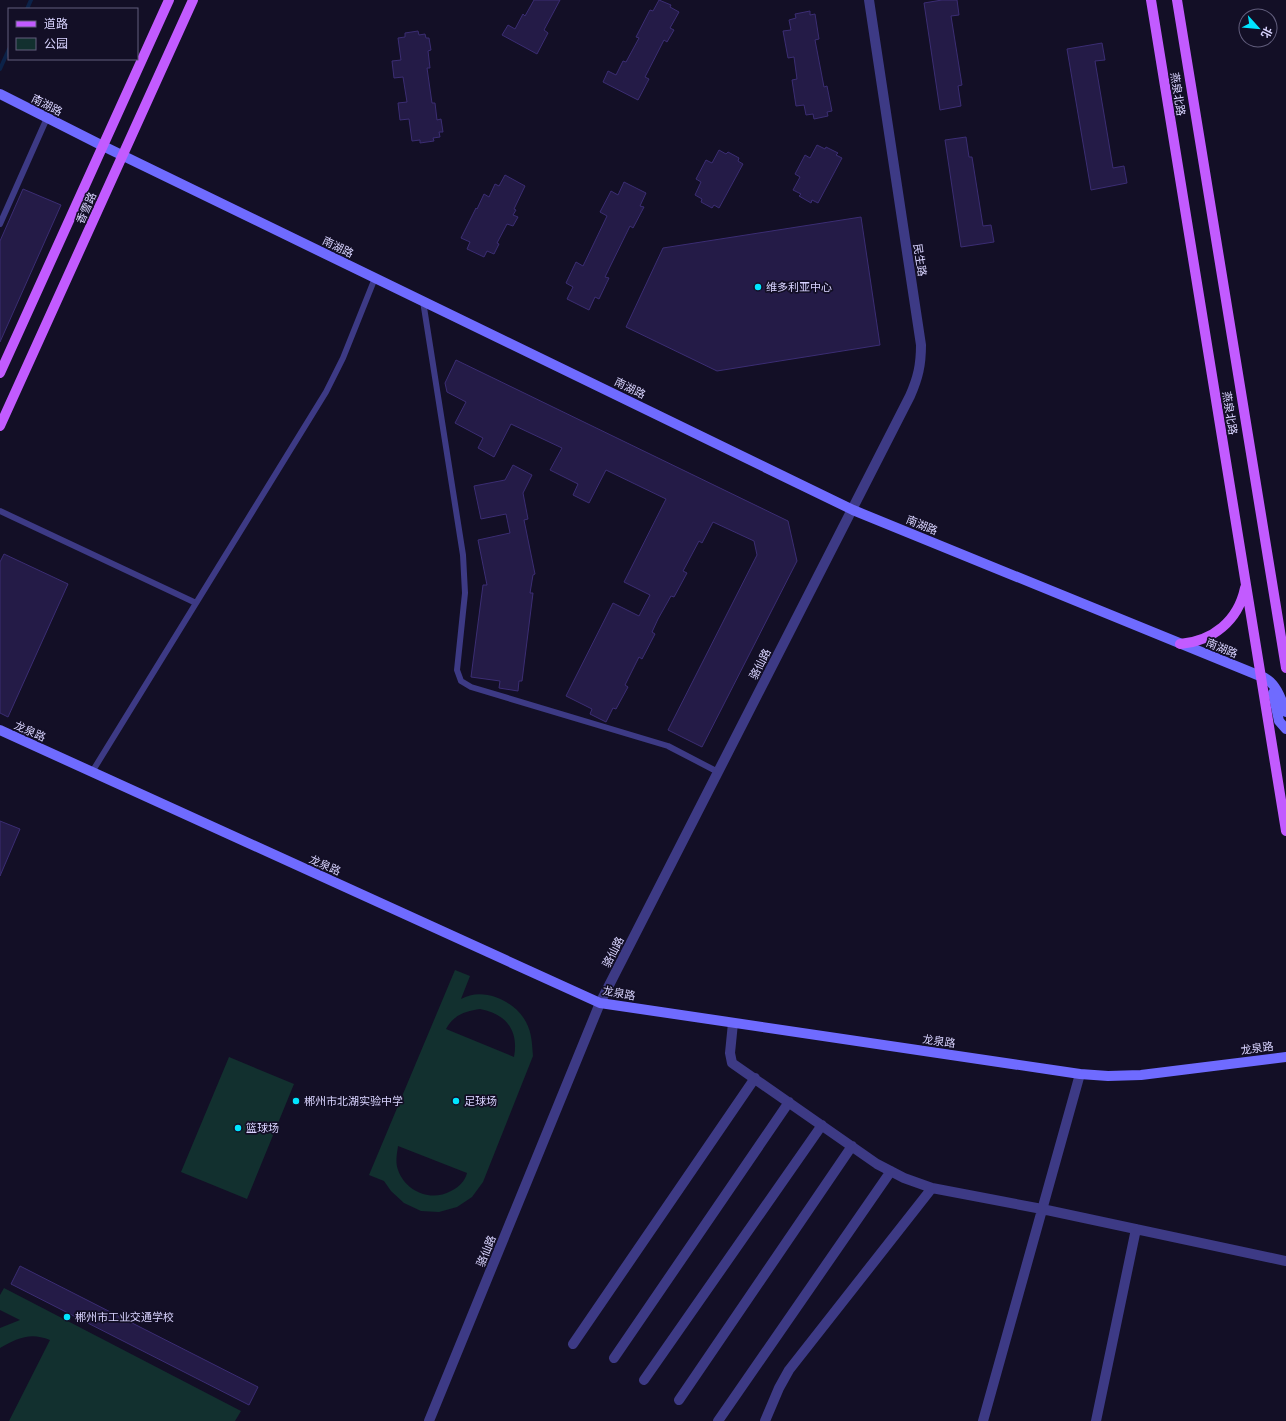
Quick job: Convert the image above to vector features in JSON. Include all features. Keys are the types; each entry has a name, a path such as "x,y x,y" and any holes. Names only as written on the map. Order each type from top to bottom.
{"main road":[{"name":"香雪路","path":"0,373 169,0"},
{"name":"香雪路","path":"0,426 193,0"},
{"name":"燕泉北路","path":"1151,0 1286,831"},
{"name":"燕泉北路","path":"1177,0 1286,668"},
{"name":"南湖路","path":"3,96 423,302 853,510 1261,677"},
{"path":"1180,644 1201,640 1219,631 1227,624 1240,606 1246,584"},
{"path":"1261,677 1269,680 1274,685 1286,712"},
{"path":"1261,677 1270,683 1279,721 1286,729"},
{"name":"龙泉路","path":"0,730 600,1003 1080,1074 1108,1076 1141,1075 1286,1056"}],"street":[{"name":"民生路","path":"853,510 910,396 918,378 921,361 921,345 869,0"},
{"name":"骆仙路","path":"430,1421 600,1003 853,510"},
{"path":"733,1023 730,1053 731,1060 735,1064 852,1146 904,1178 932,1188 1042,1209 1286,1261"},
{"path":"983,1421 1080,1074"},
{"path":"573,1344 755,1078"},
{"path":"614,1358 789,1102"},
{"path":"644,1380 822,1125"},
{"path":"679,1400 852,1146"},
{"path":"718,1421 891,1171"},
{"path":"766,1421 776,1394 789,1370 932,1188"},
{"path":"1096,1421 1136,1229"}],"lane":[{"path":"0,224 47,118"},
{"path":"92,772 329,386 343,358 375,278"},
{"path":"423,302 463,555 465,593 458,670 461,681 471,687 668,746 718,772"},
{"path":"0,511 196,603"}],"green space":[{"path":"455,970 470,976 461,999 470,995 488,995 506,1002 514,1008 521,1014 528,1026 533,1056 483,1182 472,1197 457,1207 439,1212 421,1211 404,1203 391,1191 384,1181 369,1175","holes":["480,1009 497,1015 504,1019 509,1025 514,1039 514,1057 446,1029 452,1020 460,1014","398,1146 467,1173 466,1176 459,1186 443,1194 428,1195 420,1193 407,1184 398,1170 396,1161"]},
{"name":"篮球场","path":"229,1057 294,1084 247,1199 181,1172"},
{"path":"4,1288 241,1411 235,1421 9,1421 50,1340 30,1336 13,1341 0,1348 0,1328 20,1320 0,1310 0,1295"}],"building":[{"path":"534,0 560,0 544,30 548,33 537,54 502,35 508,25 515,29 523,14 525,16"},
{"path":"659,0 671,5 670,7 679,12 670,28 674,30 667,42 664,40 645,77 649,79 638,100 603,82 608,71 616,75 623,61 626,62 639,38 636,37 650,10 653,11"},
{"path":"942,0 957,0 959,15 951,16 962,85 958,86 961,106 940,110 924,3"},
{"path":"810,11 810,15 815,14 819,39 815,40 824,87 827,86 832,111 827,112 828,116 814,119 813,114 806,115 804,105 796,106 792,80 797,79 794,57 788,58 783,31 791,30 789,20 796,18 795,14"},
{"path":"418,31 419,35 425,34 426,38 429,38 431,50 428,51 430,68 427,68 432,103 435,103 437,120 441,119 443,132 439,132 440,137 433,138 434,141 420,143 420,140 412,141 409,119 400,120 398,103 407,102 403,77 394,78 392,61 401,60 398,38 405,37 405,33"},
{"path":"1102,43 1105,60 1095,61 1113,168 1124,166 1127,183 1091,190 1067,49"},
{"path":"966,137 969,157 972,157 983,226 991,225 994,242 961,247 945,140"},
{"path":"817,145 825,149 826,147 838,153 836,155 842,158 818,203 812,200 811,203 799,196 801,194 793,190 800,177 795,174 805,155 810,158"},
{"path":"719,150 726,154 728,152 739,158 738,161 743,164 719,208 714,205 712,208 701,202 702,199 695,195 701,182 696,179 706,160 712,163"},
{"path":"505,175 525,186 514,209 516,210 513,215 518,217 513,226 507,224 497,243 499,244 494,254 487,251 484,257 467,249 470,242 461,238 484,194 489,197 495,184 499,186"},
{"path":"624,182 646,193 640,206 644,207 633,228 630,226 605,277 609,278 599,299 595,297 589,310 567,299 573,287 566,283 576,262 583,266 607,216 600,212 611,191 618,195"},
{"path":"23,189 61,205 0,342 0,241"},
{"name":"维多利亚中心","path":"861,217 880,345 717,371 626,327 663,248"},
{"path":"456,360 788,521 797,561 702,747 668,730 757,555 754,541 713,522 702,543 699,541 683,571 687,573 674,597 671,596 658,619 652,632 655,634 642,659 639,657 625,685 628,687 616,709 613,708 606,722 590,714 592,709 566,696 613,603 639,616 650,595 624,582 666,499 606,470 589,503 573,495 578,484 550,470 562,448 511,424 494,457 478,448 483,438 455,423 466,402 447,392 445,383"},
{"path":"513,465 532,475 523,493 528,519 524,520 535,574 533,575 530,593 533,593 522,681 519,681 518,691 499,688 500,681 471,677 483,585 487,585 478,540 510,533 506,514 481,519 474,486 505,480"},
{"path":"4,554 68,584 8,717 0,713 0,562"},
{"path":"0,821 20,829 0,876"},
{"path":"20,1266 258,1387 249,1405 11,1284"}],"waterway":[{"path":"27,8 31,0"},
{"path":"0,69 8,51"}],"place":[{"name":"维多利亚中心","path":"758,287"},
{"name":"郴州市北湖实验中学","path":"296,1101"},
{"name":"足球场","path":"456,1101"},
{"name":"篮球场","path":"238,1128"},
{"name":"郴州市工业交通学校","path":"67,1317"}]}
